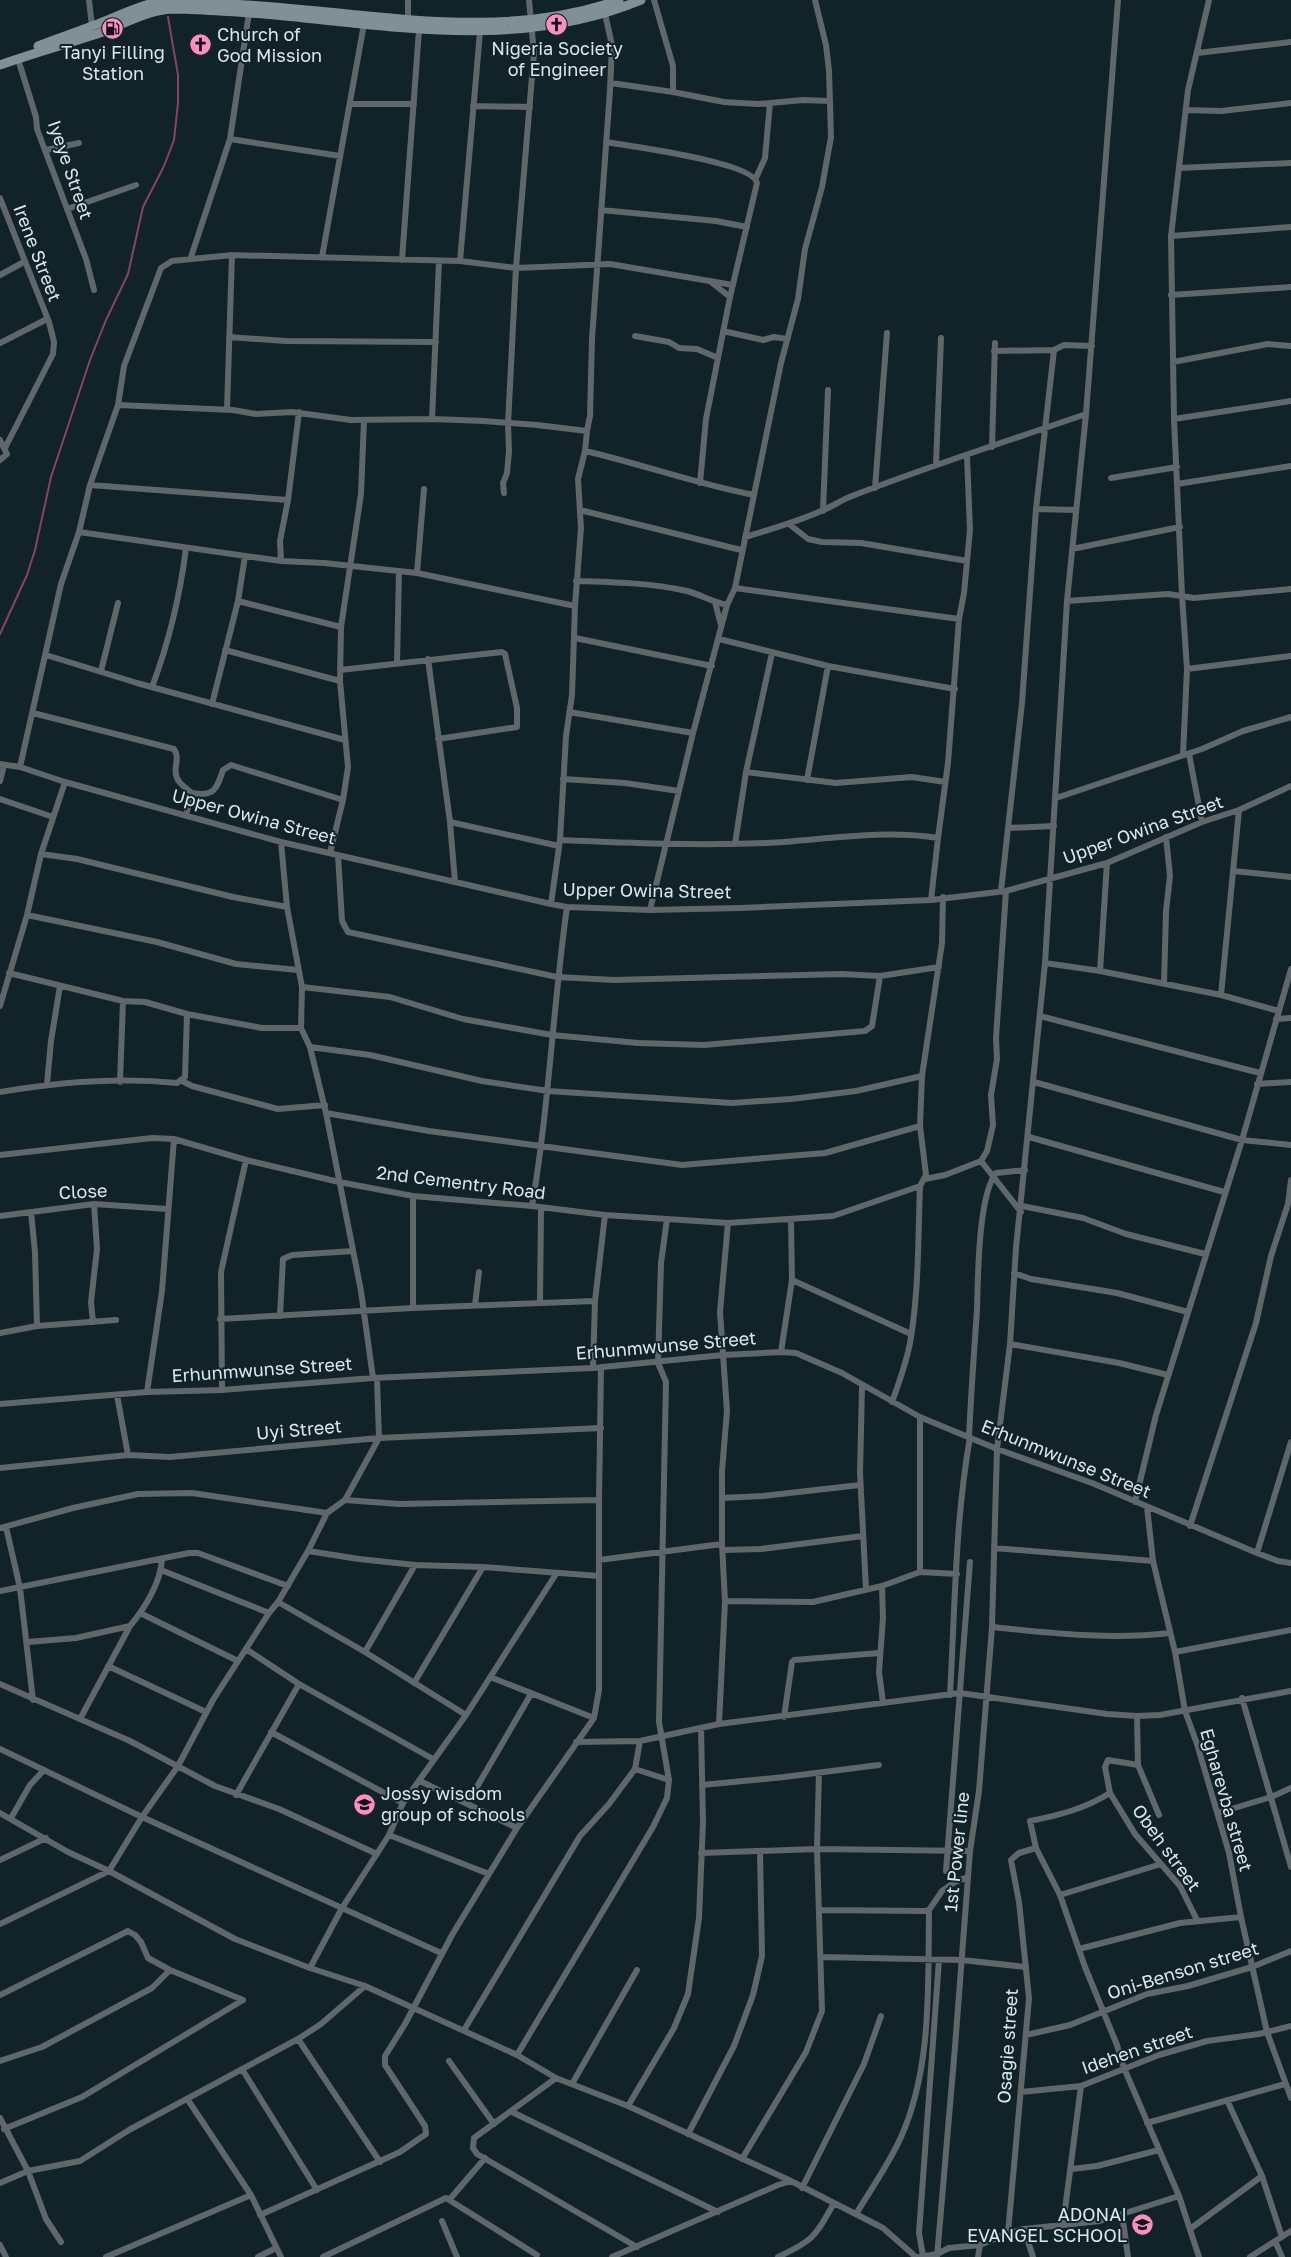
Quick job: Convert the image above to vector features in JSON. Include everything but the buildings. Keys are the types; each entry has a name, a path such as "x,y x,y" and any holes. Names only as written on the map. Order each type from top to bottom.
{"main road":[{"path":"0,59 135,9 170,0 266,6 408,20 559,24 605,14 641,0"},
{"path":"0,65 95,35 138,18 171,9 249,13 419,30 480,32 532,23 620,0"}],"street":[{"path":"89,0 92,26"},
{"path":"408,0 408,20"},
{"path":"504,493 503,483 507,473 509,451 508,424 516,268 534,54 529,0"},
{"path":"654,0 673,66 673,92"},
{"path":"650,910 693,733 727,605 734,588 798,299 805,249 822,187 831,137 826,45 815,0"},
{"name":"1st Power line","path":"937,2255 970,1850 979,1791 985,1696 992,1627 997,1449 1010,1344 1014,1273 1045,963 1052,878 1067,601 1092,346 1118,0"},
{"path":"1202,822 1186,755 1187,669 1174,419 1171,236 1186,110 1210,0"},
{"path":"191,258 230,140 249,13"},
{"path":"550,904 560,843 563,779 572,695 580,510 578,479 585,451 586,431 590,416 597,265 611,84 612,45 605,14"},
{"path":"322,257 364,24"},
{"path":"402,260 419,30"},
{"path":"460,262 480,32"},
{"path":"1197,53 1291,42"},
{"name":"Iyeye Street","path":"18,59 36,117 37,129 86,259 94,290"},
{"path":"611,84 673,92 724,102 829,101"},
{"path":"700,483 706,420 730,297 757,183 756,178 765,158 770,103"},
{"path":"1186,110 1221,111 1291,103"},
{"path":"350,104 414,104"},
{"path":"473,106 530,106"},
{"path":"230,140 340,156"},
{"path":"46,150 79,142"},
{"path":"606,142 733,166 756,178"},
{"path":"1179,168 1291,163"},
{"path":"67,209 136,185"},
{"name":"Irene Street","path":"0,460 7,454 4,448 53,354 54,342 47,319 1,202"},
{"path":"601,210 716,221 747,227"},
{"path":"1171,236 1291,227"},
{"path":"227,410 232,255"},
{"path":"20,767 61,584 78,532 90,485 118,405 124,366 161,268 172,261 232,255 439,261 516,268 568,264 610,264 733,285"},
{"path":"432,419 439,261"},
{"path":"0,275 24,262"},
{"path":"710,282 730,297"},
{"path":"1171,295 1291,287"},
{"path":"0,343 47,319"},
{"path":"723,330 763,340 774,337 788,339"},
{"path":"875,488 887,333"},
{"path":"635,336 669,342 679,348 697,349 718,358"},
{"path":"230,337 286,341 436,342"},
{"path":"936,465 941,338"},
{"path":"992,447 994,343"},
{"path":"1173,362 1268,344 1291,346"},
{"path":"994,352 1054,350 1064,345 1092,346"},
{"path":"925,1179 945,1175 982,1161 987,1151 993,1124 991,1095 997,1059 996,1038 1008,828 1028,630 1036,509 1054,350"},
{"path":"823,511 828,390"},
{"path":"1174,419 1291,401"},
{"path":"118,405 227,410 256,414 299,412 364,420 432,419 537,425 586,431"},
{"path":"281,561 280,536 288,500 299,412"},
{"path":"745,537 789,524 823,511 850,497 936,465 1086,414"},
{"path":"330,853 343,800 348,767 340,681 341,627 361,494 364,420"},
{"path":"0,440 4,448"},
{"path":"585,451 633,462 700,483 754,495"},
{"path":"931,900 938,838 943,813 955,689 959,619 970,530 966,456"},
{"path":"1178,484 1291,466"},
{"path":"1111,478 1177,468"},
{"path":"90,485 288,500"},
{"path":"417,573 424,489"},
{"path":"1036,509 1076,510"},
{"path":"580,510 741,550"},
{"path":"789,524 808,539 822,542 861,543 967,561"},
{"path":"1072,549 1180,528"},
{"path":"78,532 281,561 417,573 575,606"},
{"path":"152,687 163,658 173,620 186,548"},
{"path":"212,704 238,601 245,556"},
{"path":"397,663 399,571"},
{"path":"576,581 654,584 690,592 727,605"},
{"path":"734,588 959,619"},
{"path":"1067,601 1168,594 1194,598 1291,589"},
{"path":"238,601 341,627"},
{"path":"714,602 722,627"},
{"path":"100,671 118,603"},
{"path":"575,638 712,666"},
{"path":"719,640 828,666 955,689"},
{"path":"225,650 340,681"},
{"path":"735,844 746,772 772,652"},
{"path":"340,670 428,659 505,654 517,708 518,724 514,729 438,739"},
{"path":"46,655 152,687 345,740"},
{"path":"1187,669 1291,656"},
{"path":"428,659 450,822 455,882"},
{"path":"807,780 828,666"},
{"path":"569,712 693,733"},
{"path":"33,713 174,749 178,759 177,779 192,793 208,794 217,788 223,770 230,766 343,800"},
{"path":"1056,798 1186,755 1243,731 1291,717"},
{"path":"0,781 2,764"},
{"name":"Upper Owina Street","path":"2,764 20,767 65,782 281,842 550,904 567,907 650,910 931,900 943,897 1004,891 1107,863 1202,822 1239,810 1291,786"},
{"path":"746,772 836,784 912,777 945,782"},
{"path":"563,779 625,782 679,791"},
{"path":"0,1006 27,915 41,854 65,782"},
{"path":"186,815 192,793"},
{"path":"0,799 54,817"},
{"path":"1221,995 1239,810"},
{"path":"450,822 560,843 735,844 871,835 918,835 938,838"},
{"path":"1008,828 1054,826"},
{"path":"1164,984 1170,876 1166,837"},
{"path":"0,1924 109,1871 142,1817 178,1766 206,1712 288,1586 327,1513 345,1500 380,1438 375,1378 326,1109 310,1047 301,1028 302,987 287,907 281,842"},
{"path":"41,854 77,859 250,901 287,907"},
{"path":"338,855 342,921 348,932 557,977 614,980 842,974 880,976 939,967"},
{"path":"1100,971 1107,863"},
{"path":"1234,871 1291,877"},
{"path":"892,1402 903,1371 911,1334 920,1186 925,1179 926,1170 920,1126 922,1076 942,944 943,897"},
{"path":"532,1206 542,1147 557,977 567,907"},
{"path":"27,915 157,942 236,964 298,970"},
{"path":"1045,963 1100,971 1221,995 1279,1011"},
{"path":"1136,1502 1156,1415 1224,1192 1242,1140 1291,969"},
{"path":"9,973 123,1001 145,1002 187,1014 262,1028 301,1028"},
{"path":"302,987 390,997 463,1019 552,1035 638,1043 704,1045 865,1031 872,1026 880,976"},
{"path":"47,1084 50,1041 60,986"},
{"path":"120,1082 123,1001"},
{"path":"0,1092 82,1080 177,1083 182,1081 185,1077 187,1014"},
{"path":"1040,1016 1260,1073"},
{"path":"1276,1019 1291,1018"},
{"path":"310,1047 370,1055 482,1081 548,1091 732,1103 791,1099 856,1090 922,1076"},
{"path":"182,1081 192,1086 278,1109 326,1109 430,1131 682,1165 825,1154 920,1126"},
{"path":"1034,1082 1242,1140 1291,1145"},
{"path":"1257,1084 1291,1082"},
{"path":"1029,1137 1224,1192"},
{"name":"2nd Cementry Road","path":"0,1155 152,1138 174,1139 246,1160 339,1182 412,1196 532,1206 606,1215 728,1223 833,1216 920,1186"},
{"path":"147,1392 162,1291 174,1139"},
{"path":"222,1390 221,1272 246,1160"},
{"path":"982,1161 994,1175 1002,1190 1021,1209 1083,1218 1126,1234 1205,1254"},
{"path":"994,1175 1003,1172 1025,1170"},
{"path":"950,1695 958,1574 957,1542 970,1437 983,1219 986,1200 994,1175"},
{"path":"1190,1526 1256,1323 1270,1256 1288,1204 1291,1180"},
{"path":"412,1196 413,1308"},
{"path":"93,1322 91,1302 97,1249 94,1204"},
{"name":"Close","path":"0,1216 94,1204 167,1209"},
{"path":"540,1302 541,1208"},
{"path":"31,1212 35,1252 37,1326"},
{"path":"593,1368 595,1301 606,1215"},
{"path":"517,2055 653,1827 667,1798 668,1780 664,1747 660,1736 666,1382 658,1363 661,1263 667,1219"},
{"path":"781,1352 792,1280 791,1220"},
{"path":"720,1724 725,1601 722,1498 727,1411 720,1312 728,1223"},
{"path":"280,1316 282,1259 292,1255 353,1251"},
{"path":"475,1305 479,1272"},
{"path":"1014,1273 1031,1279 1117,1293 1188,1312"},
{"path":"792,1280 911,1334"},
{"path":"220,1319 475,1305 595,1301"},
{"path":"0,1333 37,1326 116,1320"},
{"path":"1010,1344 1119,1363 1168,1375"},
{"name":"Erhunmwunse Street","path":"0,1404 147,1392 222,1390 375,1378 593,1368 781,1352 801,1354 842,1373 920,1417 997,1449 1092,1483 1257,1553 1278,1561 1291,1563"},
{"path":"260,2215 380,2162 400,2152 426,2134 425,2126 384,2060 441,1953 517,1828 594,1718 599,1690 601,1367"},
{"path":"862,1386 860,1485 866,1589"},
{"path":"117,1395 128,1456"},
{"path":"920,1417 920,1572"},
{"name":"Uyi Street","path":"0,1468 128,1456 170,1458 380,1438 601,1428"},
{"path":"1257,1553 1291,1442"},
{"path":"722,1498 771,1496 860,1485"},
{"path":"33,1700 28,1642 20,1588 3,1528 72,1508 138,1494 192,1493 327,1513"},
{"path":"345,1500 399,1504 599,1500"},
{"name":"Egharevba street","path":"1147,1507 1153,1561 1176,1652 1184,1711 1218,1813 1267,2032 1291,2098"},
{"path":"599,1560 723,1547 761,1549 863,1536"},
{"path":"994,1548 1153,1561"},
{"path":"308,1551 359,1560 415,1565 483,1567 599,1576"},
{"path":"0,1590 20,1588 189,1553 198,1553 288,1586"},
{"path":"80,1720 130,1626 140,1613 161,1570 162,1559"},
{"path":"946,1871 970,1562"},
{"path":"365,1652 415,1565"},
{"path":"414,1683 483,1567"},
{"path":"161,1570 269,1613"},
{"path":"725,1601 813,1602 882,1586 920,1572 958,1574"},
{"path":"310,1968 342,1908 389,1835 403,1803 466,1715 556,1574"},
{"path":"882,1586 883,1618 879,1653 883,1704"},
{"path":"278,1602 365,1652 466,1715"},
{"path":"140,1613 238,1661"},
{"path":"28,1642 76,1638 130,1626"},
{"path":"992,1627 1084,1636 1133,1638 1170,1633"},
{"path":"1176,1652 1291,1630"},
{"path":"246,1649 299,1684 434,1759"},
{"path":"784,1717 792,1662 794,1660 879,1653"},
{"path":"108,1666 206,1712"},
{"path":"490,1677 594,1718"},
{"path":"0,1684 130,1741 236,1795 279,1809 377,1854"},
{"path":"236,1795 299,1684"},
{"path":"576,1742 640,1741 720,1724 960,1693 1107,1714 1137,1716 1184,1711 1242,1698 1291,1691"},
{"path":"467,1804 531,1694"},
{"path":"1242,1698 1271,1797 1288,1844 1291,1867"},
{"path":"1137,1716 1138,1765 1159,1815"},
{"path":"628,2106 674,2028 688,1994 699,1918 702,1785 701,1728"},
{"path":"271,1732 403,1803"},
{"path":"464,2030 580,1836 609,1804 635,1769 640,1741"},
{"path":"3,1750 142,1817 441,1953"},
{"name":"Obeh street","path":"1138,1765 1108,1760 1105,1766 1110,1793 1135,1834 1180,1886 1197,1920"},
{"path":"702,1785 879,1765"},
{"path":"635,1769 668,1780"},
{"path":"11,1818 30,1785 44,1770"},
{"path":"742,2159 806,2052 822,2011 818,1849 820,1773"},
{"path":"420,1781 517,1828"},
{"path":"1218,1813 1271,1797 1291,1788"},
{"name":"Obeh street","path":"1036,1848 1030,1821 1067,1814 1091,1805 1110,1793"},
{"path":"0,1813 68,1852 109,1871 235,1939 310,1968 365,1986 517,2055 556,2078 628,2106 791,2181 883,2228 919,2257 937,2255 949,2248 980,2245 1008,2233 1024,2229 1100,2221 1179,2196"},
{"path":"389,1835 489,1874"},
{"path":"0,1860 46,1838"},
{"path":"1036,1848 1060,1895 1124,2068 1179,2196 1199,2257"},
{"name":"Osagie street","path":"1008,2233 1029,1998 1011,1860 1019,1853 1036,1848"},
{"path":"701,1853 818,1849 970,1850"},
{"path":"688,2134 734,2046 753,1995 762,1956 760,1851"},
{"path":"1060,1895 1161,1864"},
{"path":"856,2214 901,2137 918,2082 924,2032 929,1910 942,1891 955,1882 968,1877"},
{"path":"820,1910 929,1910"},
{"path":"1079,1949 1158,1928 1197,1920 1240,1917"},
{"path":"0,1995 128,1931 135,1935 148,1958 170,1970 243,2000 82,2097 4,2129"},
{"name":"Oni-Benson street","path":"1026,2034 1070,2024 1146,1994 1188,1986 1252,1967 1291,1951"},
{"path":"821,1957 962,1960 1026,1967"},
{"path":"919,2257 919,2233 939,1960"},
{"path":"0,2061 51,2042 152,1988 170,1970"},
{"path":"572,2084 637,1970"},
{"path":"0,2183 28,2171 80,2161 129,2130 188,2100 298,2039 321,2024 365,1986"},
{"path":"802,2188 864,2064 881,2016"},
{"name":"Idehen street","path":"1021,2092 1081,2086 1159,2055 1207,2041 1267,2032 1291,2026"},
{"path":"298,2039 380,2162"},
{"path":"449,2061 494,2124"},
{"path":"242,2069 317,2190"},
{"path":"556,2078 474,2138 473,2148 477,2154 637,2247"},
{"path":"1062,2225 1072,2169 1081,2086"},
{"path":"1147,2123 1227,2100 1288,2088"},
{"path":"188,2100 251,2195 281,2257"},
{"path":"1227,2100 1262,2176 1282,2237"},
{"path":"512,2112 718,2212"},
{"path":"0,2118 4,2129 28,2171 42,2212 60,2242"},
{"path":"1072,2169 1097,2166 1159,2150"},
{"path":"450,2199 485,2158"},
{"path":"776,2174 778,2185"},
{"path":"1190,2229 1262,2176"},
{"path":"612,2257 791,2181"},
{"path":"106,2257 251,2195"},
{"path":"323,2257 446,2198 537,2255"},
{"path":"778,2257 804,2245 815,2236 834,2203"},
{"path":"1122,2214 1128,2257"},
{"path":"442,2221 457,2257"},
{"path":"1024,2229 1033,2257"},
{"path":"1250,2257 1291,2231"},
{"path":"1275,2241 1282,2257"},
{"path":"0,2245 6,2257"},
{"path":"978,2257 980,2245"},
{"path":"258,2257 276,2248"}],"waterway":[{"path":"0,634 27,575 35,550 51,477 90,360 106,320 128,274 143,207 164,166 174,140 178,103 178,75 168,17"}],"place":[{"name":"Nigeria Society of Engineer","path":"557,24"},
{"name":"Tanyi Filling Station","path":"113,28"},
{"name":"Church of God Mission","path":"201,45"},
{"name":"Jossy wisdom group of schools","path":"365,1804"},
{"name":"ADONAI EVANGEL SCHOOL","path":"1143,2225"}]}
